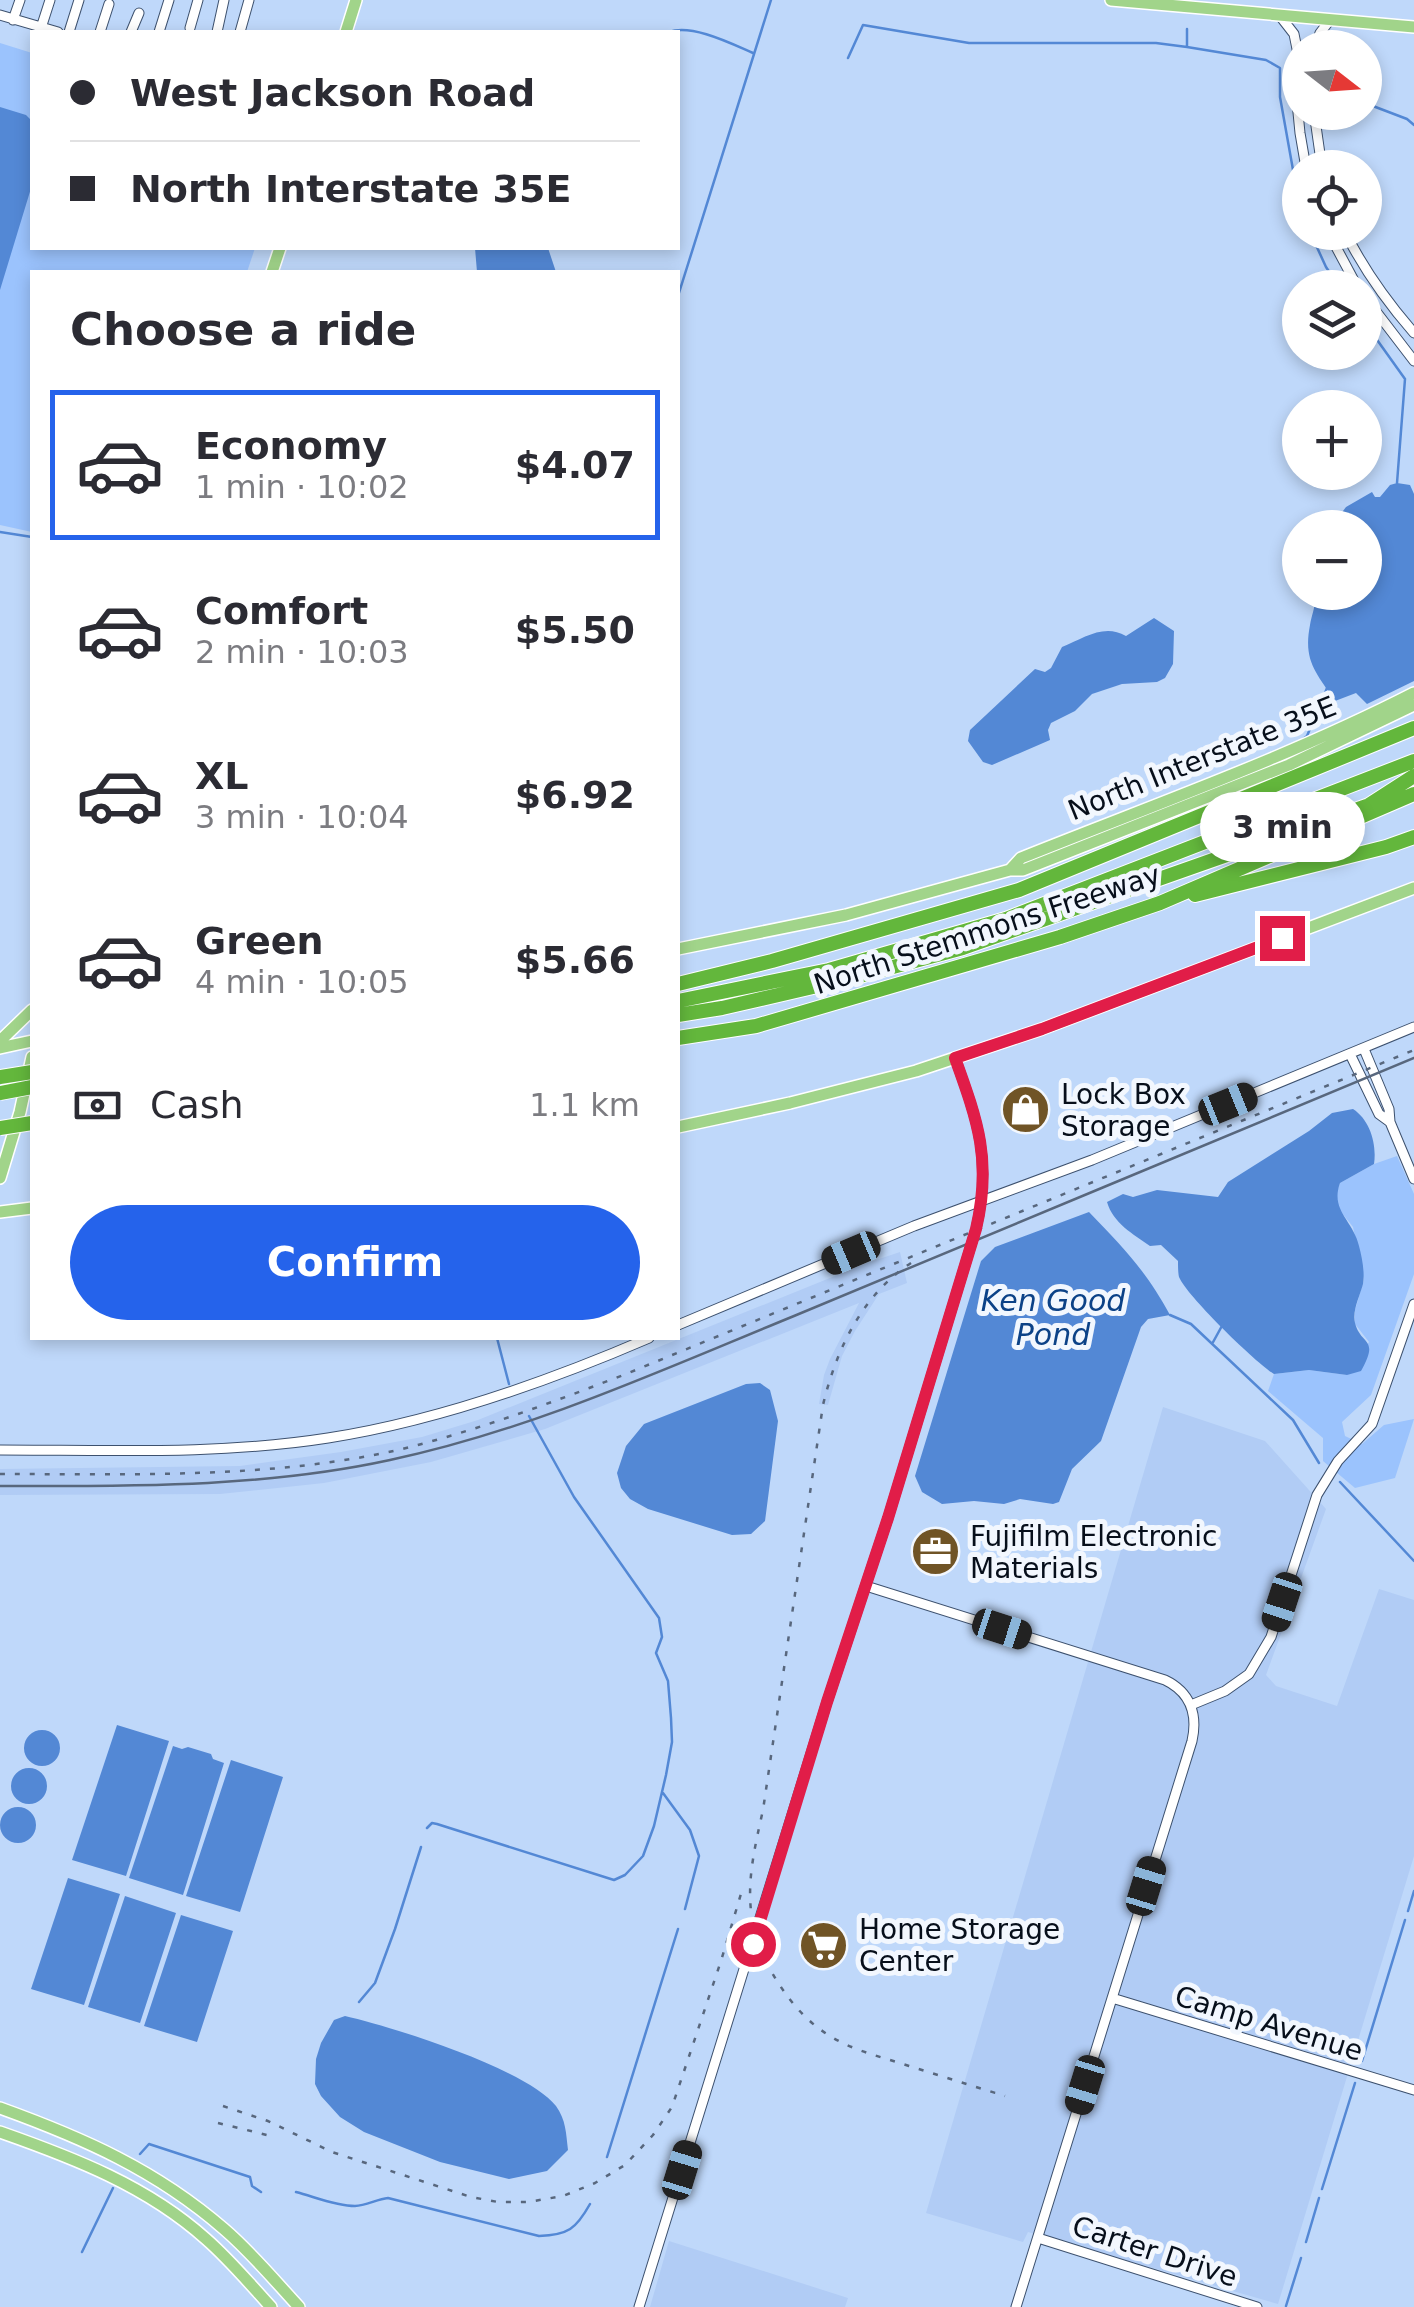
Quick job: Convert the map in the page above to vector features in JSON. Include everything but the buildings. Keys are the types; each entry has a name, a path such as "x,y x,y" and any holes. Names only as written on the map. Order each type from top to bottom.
{"highway":[{"path":"680,984 1019,890 1414,727"},
{"name":"North Stemmons Freeway","path":"680,1001 828,970 1006,919 1414,761"},
{"path":"680,1015 856,977 962,948 1369,805 1414,776"},
{"name":"North Stemmons Freeway","path":"680,1038 756,1026 1060,937 1160,903 1414,794"},
{"path":"1160,903 1414,837"},
{"path":"0,1078 30,1072"},
{"path":"0,1093 30,1087"},
{"path":"0,1128 30,1123"}],"main road":[{"path":"347,30 356,0"},
{"path":"1111,0 1414,27"},
{"name":"North Interstate 35E","path":"1010,870 1021,858 1259,764 1414,693"},
{"name":"North Interstate 35E","path":"680,949 846,915 1010,870 1023,870 1288,764 1414,705"},
{"path":"680,1127 852,1088 955,1058 1042,1029 1414,888"},
{"path":"0,1045 30,1012"},
{"path":"0,1045 30,1040"},
{"path":"0,1178 30,1064"},
{"path":"0,1212 30,1208"},
{"path":"0,2108 123,2158 179,2195 223,2228 299,2307"},
{"path":"0,2132 122,2182 178,2216 271,2307"},
{"path":"231,2264 246,2250"}],"street":[{"path":"14,20 20,0"},
{"path":"41,28 50,0"},
{"path":"70,30 79,0"},
{"path":"160,30 169,0"},
{"path":"190,28 198,0"},
{"path":"217,30 224,0"},
{"path":"241,30 249,0"},
{"path":"101,30 110,4"},
{"path":"132,30 139,12"},
{"path":"0,16 50,30"},
{"path":"1280,16 1294,34 1298,54 1298,106 1304,150"},
{"path":"1322,30 1330,20"},
{"path":"1354,250 1389,304 1414,333"},
{"path":"1382,319 1414,361"},
{"path":"680,1324 914,1226 1092,1160 1414,1028"},
{"path":"1364,1049 1414,1179"},
{"path":"1350,1054 1379,1114 1390,1122"},
{"path":"638,2307 976,1229 982,1202 983,1153 975,1112 955,1058"},
{"path":"1191,1705 1225,1691 1249,1674 1271,1637 1317,1495 1338,1461 1376,1416 1414,1304"},
{"path":"0,1450 211,1448 329,1438 482,1400 644,1340"},
{"path":"866,1586 1165,1680 1179,1687 1191,1705 1195,1728 1192,1741 1016,2307"},
{"name":"Camp Avenue","path":"1112,1998 1414,2090"},
{"name":"Carter Drive","path":"1038,2238 1257,2307"}],"shaded area":[{"path":"0,43 30,52 30,250 254,250 248,270 30,270 30,532 0,525"},
{"path":"1397,1156 1414,1194 1414,1274 1371,1395 1342,1422 1345,1436 1362,1444 1384,1425 1414,1419 1395,1478 1355,1488 1323,1461 1323,1438 1268,1391 1274,1374 1309,1370 1347,1375 1369,1342 1355,1324 1364,1280 1353,1227 1338,1208 1336,1195 1340,1183"},
{"path":"900,1252 907,1283 879,1294 855,1331 842,1356 828,1405 819,1404 824,1375 859,1303 545,1429 431,1462 324,1483 220,1494 0,1495 0,1469 240,1466 422,1437 478,1420"},
{"path":"1163,1407 1265,1441 1326,1509 1266,1675 1276,1686 1337,1706 1379,1589 1414,1600 1414,1856 1278,2304 1028,2232 1023,2242 926,2213"},
{"path":"669,2241 848,2298 845,2307 650,2307"}],"water":[{"path":"0,107 30,119 30,192 0,290"},
{"path":"475,250 549,250 555,270 477,270"},
{"path":"1390,485 1410,485 1414,494 1414,681 1367,704 1356,693 1335,701 1310,657 1308,637 1314,610 1382,610 1382,510 1344,510 1372,492 1380,497"},
{"path":"1154,618 1174,631 1173,664 1165,678 1122,684 1092,694 1075,711 1051,723 1050,740 992,765 983,762 968,741 970,730 1035,669 1045,672 1062,647 1086,636 1110,631 1126,636"},
{"name":"Ken Good Pond","path":"1353,1109 1371,1133 1374,1164 1340,1183 1338,1201 1361,1255 1364,1280 1354,1318 1369,1352 1361,1371 1347,1375 1309,1370 1274,1374 1195,1298 1179,1277 1178,1261 1161,1245 1150,1246 1124,1227 1107,1202 1123,1194 1133,1197 1157,1190 1218,1197 1228,1182 1332,1113"},
{"name":"Ken Good Pond","path":"1089,1212 1134,1260 1170,1315 1148,1319 1141,1327 1101,1441 1072,1469 1059,1502 1020,1499 1004,1504 942,1504 922,1492 915,1476 981,1261 995,1247"},
{"path":"760,1383 770,1390 778,1421 765,1521 751,1534 732,1535 648,1509 630,1499 621,1488 617,1473 626,1446 644,1424 746,1384"},
{"path":"117,1725 169,1741 126,1876 72,1860"},
{"path":"42,1730 55,1735 60,1748 55,1761 42,1766 29,1761 24,1748 29,1735"},
{"path":"173,1746 211,1754 224,1763 183,1895 129,1878"},
{"path":"231,1760 283,1777 240,1912 186,1896"},
{"path":"29,1768 42,1773 47,1786 42,1799 29,1804 16,1799 11,1786 16,1773"},
{"path":"18,1807 31,1812 36,1825 31,1838 18,1843 5,1838 0,1825 5,1812"},
{"path":"68,1878 120,1894 84,2005 31,1989"},
{"path":"125,1896 176,1913 140,2023 88,2007"},
{"path":"181,1915 233,1931 197,2042 144,2026"},
{"path":"345,2016 425,2040 518,2078 556,2106 564,2122 568,2150 547,2171 509,2179 440,2162 364,2132 340,2117 315,2084 321,2043 334,2020"}],"waterway":[{"path":"680,290 771,0"},
{"path":"848,58 863,25 969,43 1156,43 1187,47"},
{"path":"1187,29 1187,47 1266,60 1280,68 1280,97 1289,150"},
{"path":"680,30 700,32 753,53"},
{"path":"1382,109 1414,125"},
{"path":"1318,250 1328,270"},
{"path":"1382,347 1405,379 1397,483"},
{"path":"0,532 30,537"},
{"path":"1303,739 1327,688"},
{"path":"1170,1315 1191,1324 1293,1420 1319,1463"},
{"path":"1212,1344 1223,1324"},
{"path":"498,1340 509,1384"},
{"path":"427,1828 437,1824 614,1880 625,1875 643,1856 654,1826 672,1742 668,1681 656,1653 662,1637 659,1618 574,1497 529,1416"},
{"path":"1340,1482 1414,1561"},
{"path":"663,1793 690,1830 699,1856 685,1909"},
{"path":"359,2002 375,1983 421,1847"},
{"path":"1408,1911 1414,1891"},
{"path":"1362,2061 1405,1920"},
{"path":"607,2157 678,1929"},
{"path":"1322,2189 1355,2083"},
{"path":"140,2154 149,2144 250,2177 252,2186 261,2192"},
{"path":"82,2252 113,2188"},
{"path":"296,2192 348,2206 388,2198 539,2236 570,2229 590,2204"},
{"path":"1306,2242 1319,2198"},
{"path":"1286,2306 1301,2258"}],"tram line":[{"path":"0,1486 196,1484 293,1476 390,1460 494,1432 645,1377 1414,1058"}],"railway":[{"path":"0,1474 151,1474 303,1466 402,1449 459,1433 626,1374 1414,1050"},
{"path":"911,1263 865,1307 835,1364 823,1405 751,1877 752,1917 765,1959 777,1981 822,2031 858,2050 1005,2096"},
{"path":"223,2106 268,2121 332,2152 471,2197 528,2202 563,2196 595,2183 625,2165 672,2107 743,1887"},
{"path":"218,2123 271,2136"}],"place":[{"name":"Lock Box Storage","path":"1026,1110"},
{"name":"Fujifilm Electronic Materials","path":"935,1552"},
{"name":"Home Storage Center","path":"824,1945"}],"route":[{"path":"753,1944 976,1229 982,1202 983,1153 975,1112 955,1058 1282,938"}]}
